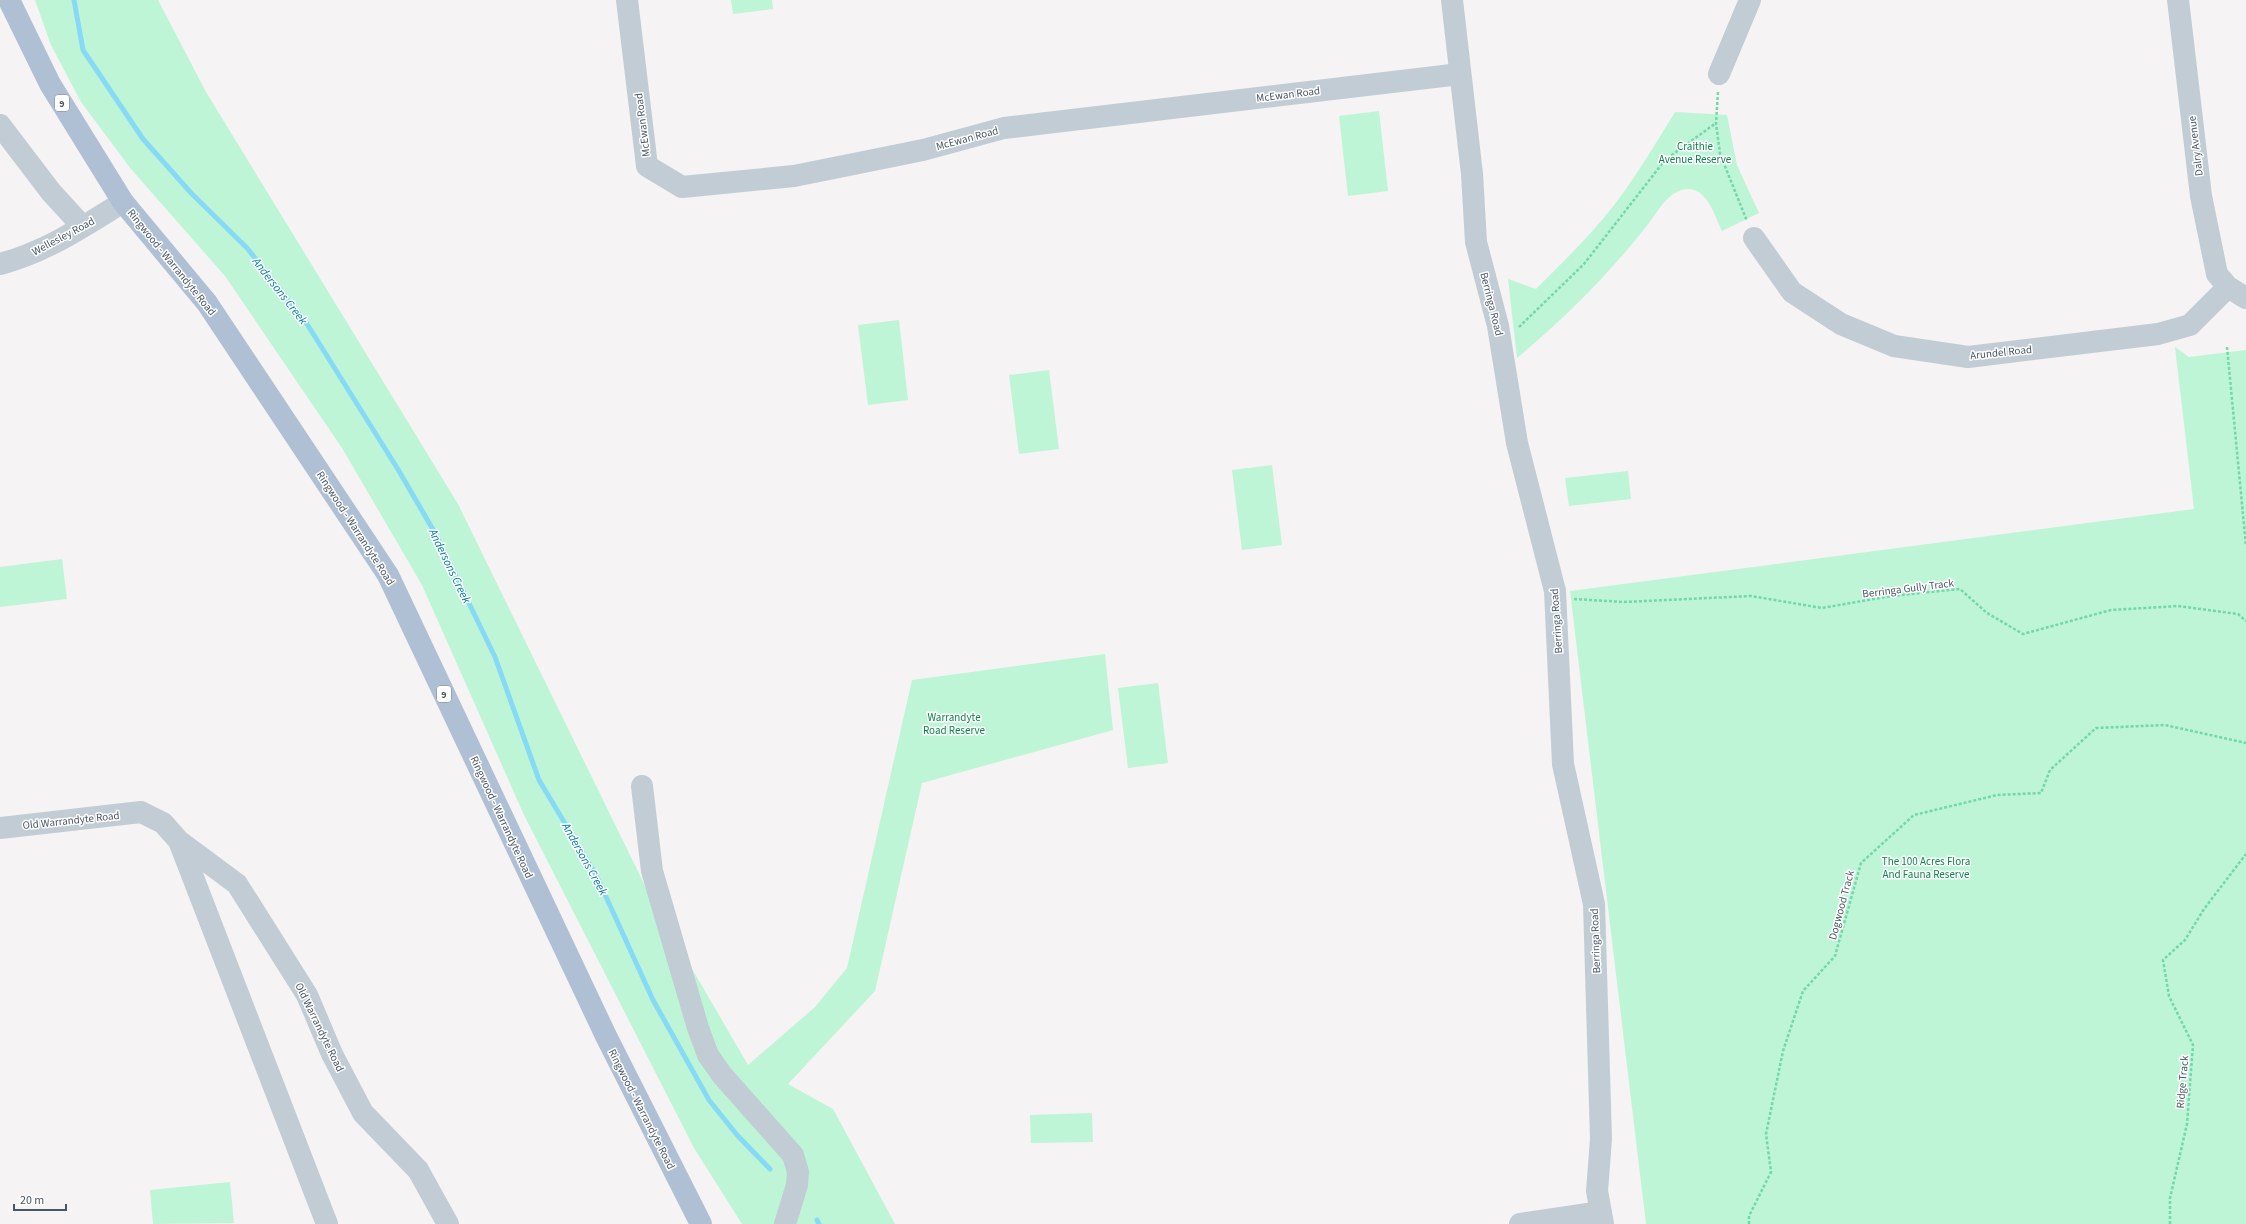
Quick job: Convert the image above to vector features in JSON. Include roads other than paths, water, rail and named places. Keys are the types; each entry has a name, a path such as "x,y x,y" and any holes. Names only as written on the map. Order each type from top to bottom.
{"main road":[{"name":"Ringwood - Warrandyte Road","path":"9,0 50,84 123,202 207,303 388,574 606,1036 701,1224"}],"street":[{"name":"McEwan Road","path":"627,0 647,166 682,187 794,176 923,150 1004,128 1460,74"},
{"name":"Berringa Road","path":"1452,0 1472,174 1476,242 1501,343 1517,443 1555,591 1563,764 1594,904 1601,1139 1598,1191 1602,1218"},
{"name":"Dalry Avenue","path":"2178,0 2201,196 2217,274 2228,287"},
{"path":"1719,74 1747,9"},
{"path":"0,125 51,192 83,227"},
{"name":"Wellesley Road","path":"0,264 23,258 83,227 123,202"},
{"name":"Arundel Road","path":"1754,238 1792,292 1841,324 1894,346 1968,356 2158,334 2190,325 2228,287"},
{"path":"2228,287 2246,298"},
{"path":"642,786 652,871 698,1028 708,1055 722,1076 793,1155 798,1172 797,1185 785,1224"},
{"name":"Old Warrandyte Road","path":"0,828 141,812 163,823 179,841 237,884 307,995 332,1054 363,1113 418,1170 448,1224"},
{"name":"Old Warrandyte Road","path":"179,841 327,1224"},
{"path":"1520,1224 1602,1218"}],"waterway":[{"name":"Andersons Creek","path":"74,0 83,50 143,139 192,194 247,248 307,324 399,471 435,533 495,657 539,780 597,877 653,1000 709,1100 737,1135 770,1169"},
{"name":"Andersons Creek","path":"817,1220 819,1224"}],"park label":[{"name":"Craithie Avenue Reserve","path":"1695,152"},
{"name":"Warrandyte Road Reserve","path":"954,723"},
{"name":"The 100 Acres Flora And Fauna Reserve","path":"1926,867"}]}
